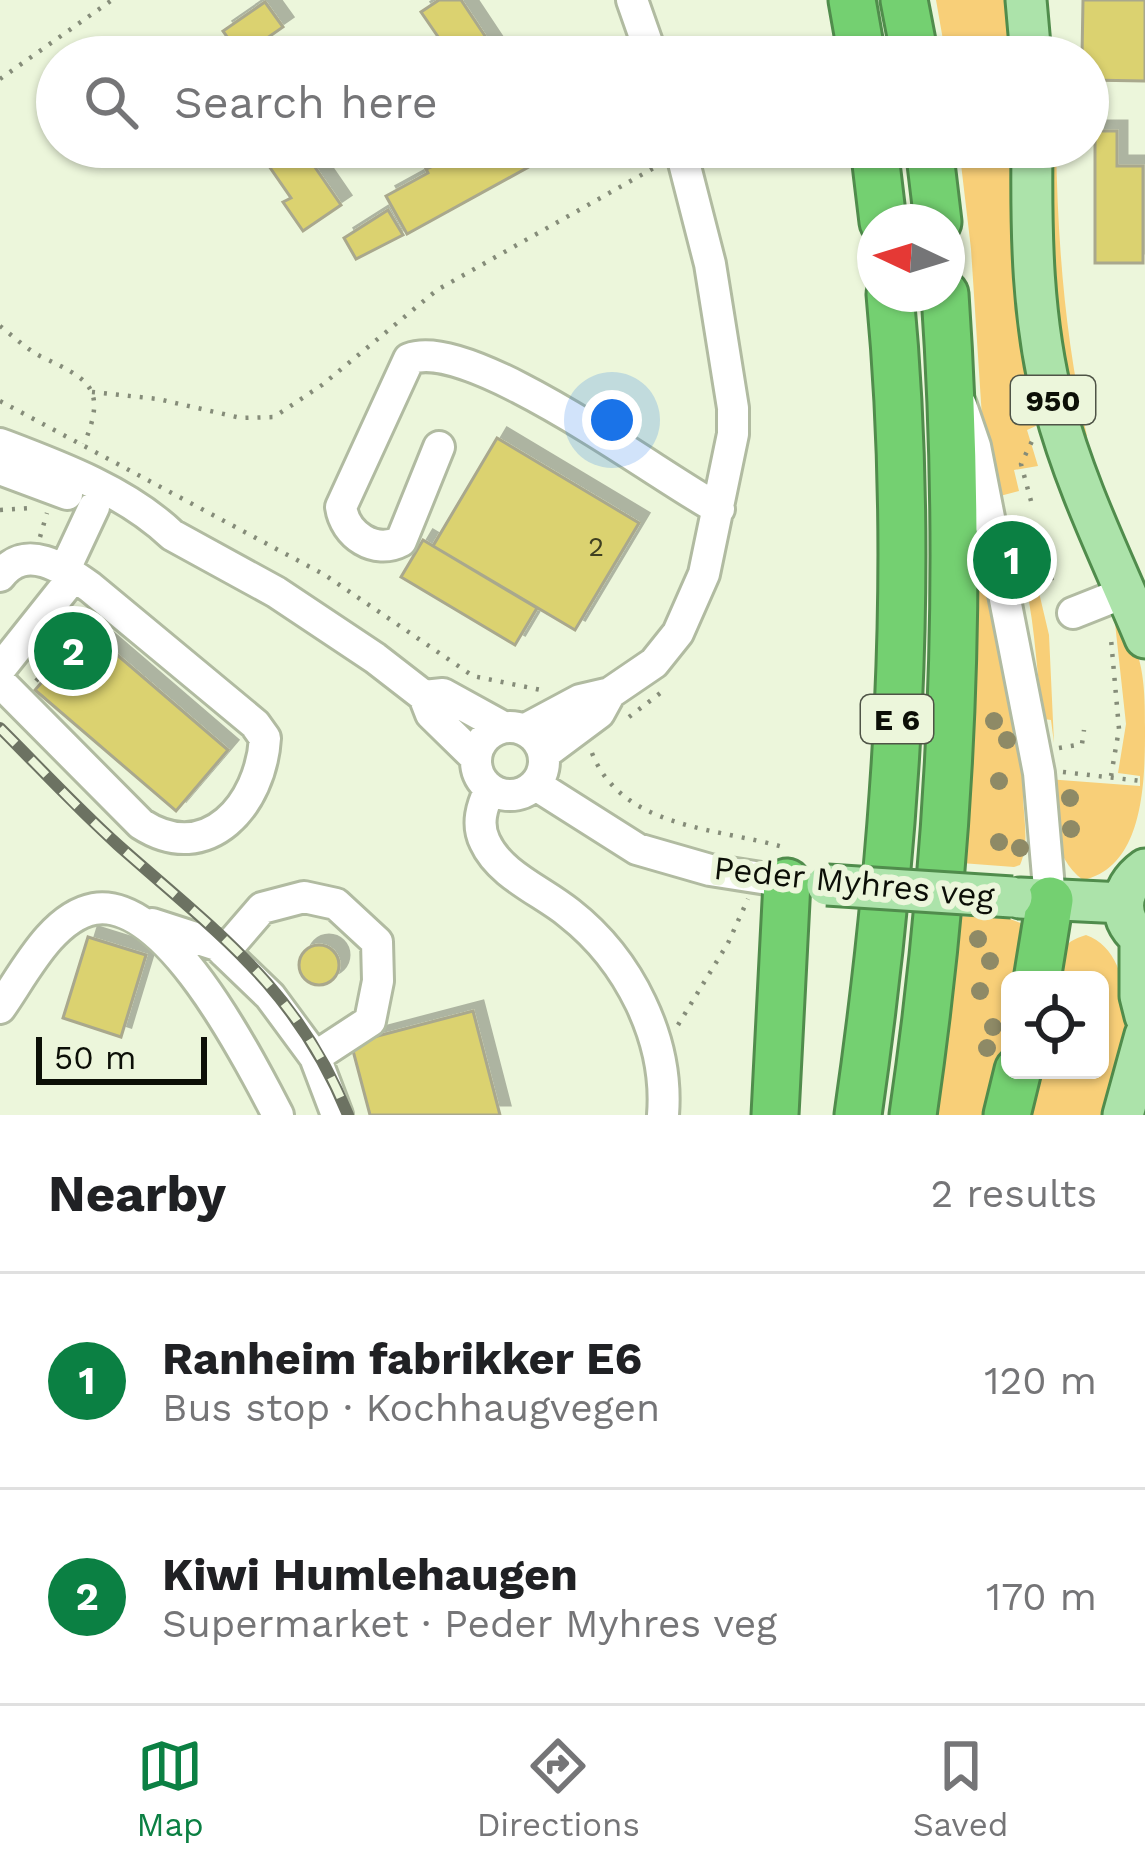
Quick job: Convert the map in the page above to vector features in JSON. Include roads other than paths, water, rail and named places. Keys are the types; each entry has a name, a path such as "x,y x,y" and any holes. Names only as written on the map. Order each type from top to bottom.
{"highway":[{"path":"832,0 850,36"},
{"path":"852,0 858,36"},
{"path":"904,0 911,36"},
{"path":"877,168 881,204"},
{"path":"932,168 936,204"},
{"name":"E 6","path":"857,1115 884,918 898,702 902,531 891,312"},
{"name":"E 6","path":"913,1115 939,920 952,732 956,530 946,312"},
{"path":"775,1115 783,877"},
{"path":"1031,898 1036,971"},
{"path":"1007,1115 1016,1079"}],"main road":[{"path":"1025,0 1029,36"},
{"name":"950","path":"1032,168 1034,288 1050,383 1079,480 1145,638"},
{"path":"1138,875 1125,919 1143,940 1140,997 1145,1016"},
{"name":"Peder Myhres veg","path":"783,877 1031,898 1138,875"},
{"path":"1123,1115 1145,1035"}],"street":[{"path":"632,0 645,36"},
{"path":"527,749 485,738 476,758 480,778 490,789 517,795 527,749 574,716 599,712 610,693 654,663 678,633 704,574 733,434 730,377 706,246 680,168"},
{"path":"439,447 401,541 388,548 375,546 350,531 341,507 409,359 423,354 499,378 654,465 719,509"},
{"path":"951,379 972,432 1032,734 1047,840 1031,898"},
{"name":"Peder Myhres veg","path":"0,444 88,481 331,626 424,696 431,714 476,758"},
{"name":"Peder Myhres veg","path":"0,469 151,533 172,535"},
{"path":"0,668 70,573 94,506"},
{"path":"0,576 9,564 25,559 70,573 255,724 265,738 257,780 217,832 198,838 155,834 0,682"},
{"path":"1072,613 1126,592"},
{"name":"Peder Myhres veg","path":"424,696 442,694 527,749 637,849 710,870 783,877"},
{"path":"490,789 480,818 487,847 515,875 571,914 602,945 635,992 662,1057 663,1115"},
{"path":"224,952 262,908 304,898 335,904 377,942 378,981 370,1021 314,1057"},
{"path":"0,1008 55,932 91,909 116,909 217,945 271,996 314,1057 337,1115"},
{"path":"135,919 177,953 242,1045 278,1115"}],"railway":[{"path":"0,728 103,831 220,935 278,996 327,1070 348,1115"}],"place":[{"name":"Ranheim fabrikker E6","path":"1012,560"},
{"name":"Kiwi Humlehaugen","path":"73,651"}]}
